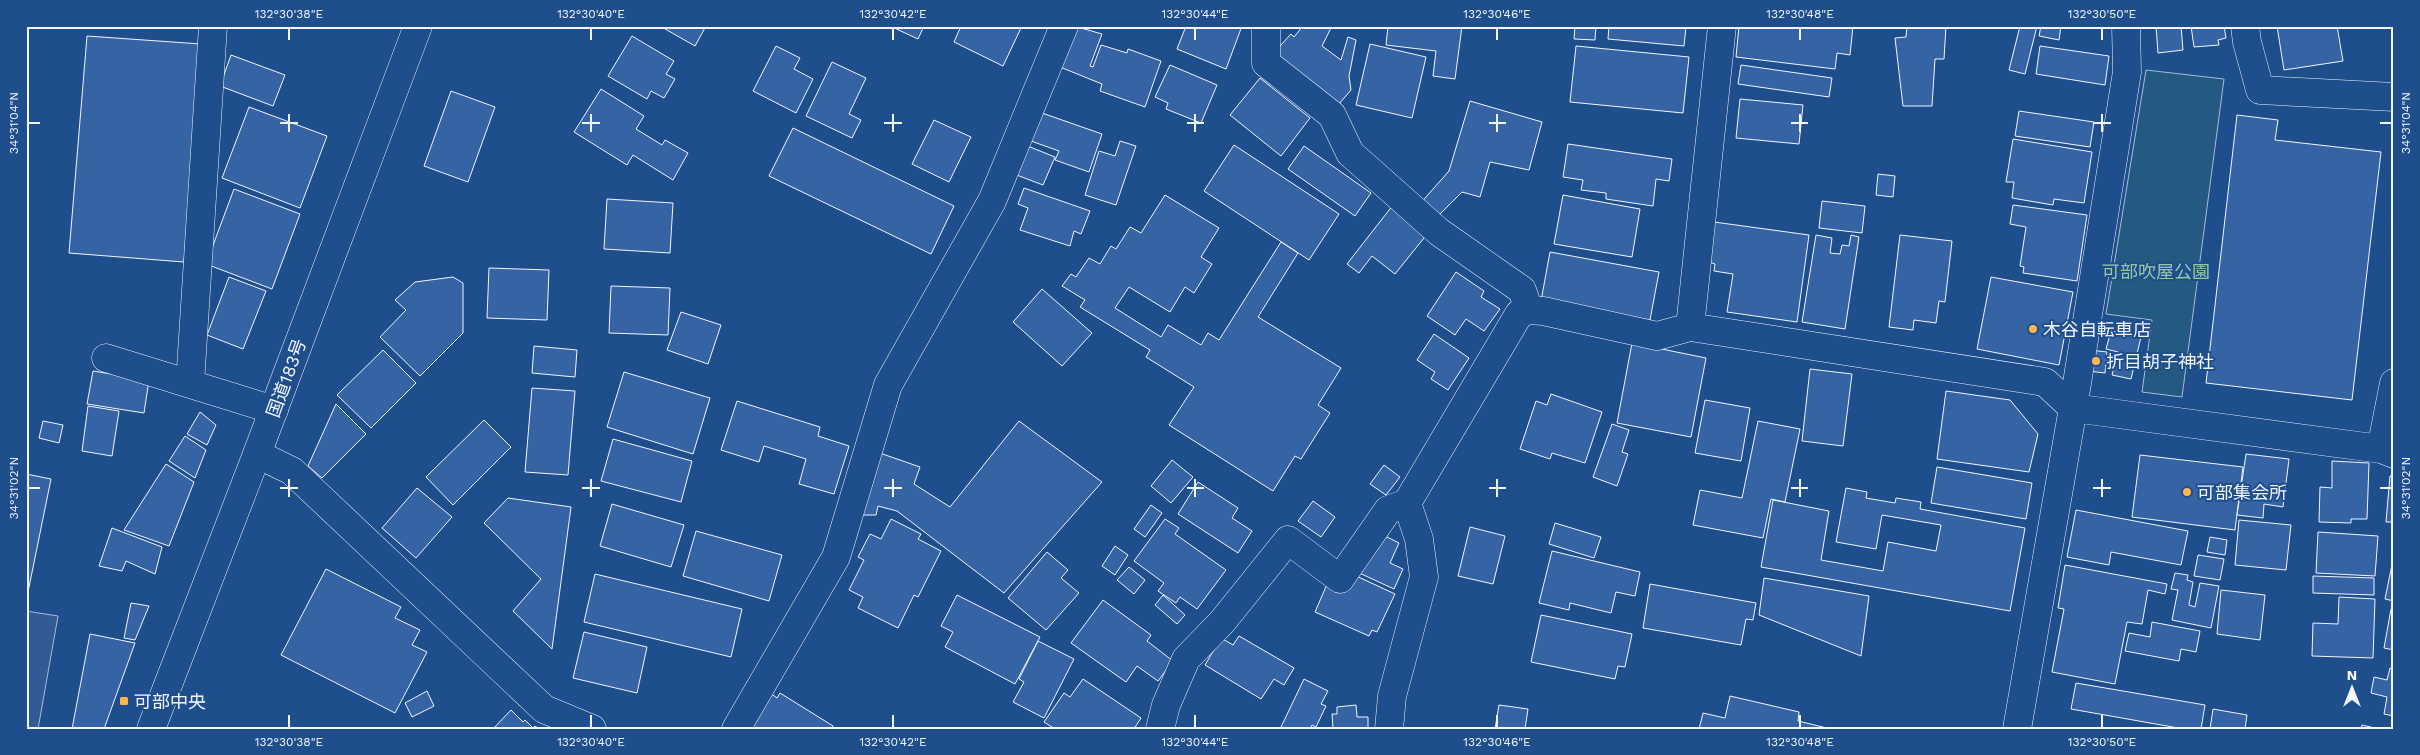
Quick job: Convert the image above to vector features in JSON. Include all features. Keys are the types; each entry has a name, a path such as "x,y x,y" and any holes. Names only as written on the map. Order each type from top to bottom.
{"main road":[{"path":"190,384 212,26"},
{"name":"国道183号","path":"151,729 258,454 418,26"},
{"path":"736,729 836,557 888,385 992,201 1064,26"},
{"path":"1266,26 1266,63 1332,115 1350,153 1439,232 1522,290 1529,310"},
{"path":"1690,327 1722,26"},
{"path":"2017,729 2073,408 2127,72 2126,26"},
{"path":"2245,26 2246,42 2260,90 2394,97"},
{"path":"1160,729 1166,705 1186,659 1222,622 1288,540 1340,579 1388,510 1407,503 1519,314 1529,310 1543,311 1658,336 1690,327 2045,382 2073,408 2388,451 2394,383"},
{"path":"106,358 274,410"},
{"path":"258,454 292,471 544,708 592,729"},
{"path":"1389,729 1392,696 1424,577 1419,539 1407,503"}],"green space":[{"name":"可部吹屋公園","path":"2146,70 2224,79 2182,397 2142,392 2152,320 2106,314"}],"shaded area":[{"path":"26,611 58,616 38,729 26,729"}],"building":[{"path":"660,26 706,26 695,46"},
{"path":"890,26 924,26 918,39"},
{"path":"961,26 1018,26 1021,28 1003,66 954,42"},
{"path":"1074,26 1102,34 1090,66 1093,67 1101,45 1127,53 1128,49 1161,61 1145,107 1100,91 1102,84 1060,67"},
{"path":"1186,26 1242,26 1226,69 1177,49"},
{"path":"1303,26 1329,26 1331,28 1322,46 1341,60 1348,37 1356,40 1349,76 1351,90 1332,112 1270,57 1291,34 1294,37"},
{"path":"1336,26 1353,26 1353,28 1337,28"},
{"path":"1388,26 1462,26 1455,79 1433,76 1436,51 1386,45"},
{"path":"1575,26 1596,26 1595,40 1574,39"},
{"path":"1609,26 1686,26 1684,46 1608,39"},
{"path":"1739,26 1853,26 1850,55 1837,53 1835,69 1736,57"},
{"path":"1907,26 1946,26 1944,59 1935,59 1932,106 1903,106 1895,38 1906,37"},
{"path":"2020,26 2037,26 2025,74 2009,70"},
{"path":"2041,26 2061,26 2059,40 2039,36"},
{"path":"2156,26 2181,26 2183,50 2158,53"},
{"path":"2191,26 2224,26 2226,38 2218,40 2219,45 2194,47"},
{"path":"2277,26 2337,26 2343,61 2284,70"},
{"path":"87,36 201,44 184,262 69,253"},
{"path":"632,36 674,61 666,74 675,79 664,98 651,91 647,99 608,76"},
{"path":"1370,44 1426,57 1412,118 1356,105"},
{"path":"776,46 800,58 794,69 813,79 796,113 753,91"},
{"path":"1576,46 1689,57 1683,113 1570,102"},
{"path":"2040,46 2109,56 2105,85 2036,74"},
{"path":"231,55 285,75 273,106 220,86"},
{"path":"832,62 866,78 849,114 861,120 852,138 806,116"},
{"path":"1170,65 1217,85 1201,123 1166,109 1168,103 1155,97"},
{"path":"1741,65 1832,78 1829,97 1738,84"},
{"path":"1260,78 1310,118 1281,156 1230,115"},
{"path":"601,89 644,116 636,129 662,145 665,140 688,153 673,180 633,155 627,165 574,132"},
{"path":"451,91 495,107 468,182 424,166"},
{"path":"1740,99 1803,105 1799,144 1736,138"},
{"path":"1470,101 1542,122 1529,170 1490,162 1480,197 1462,192 1434,220 1418,206 1449,171"},
{"path":"249,107 327,136 300,208 222,178"},
{"path":"2019,111 2094,122 2090,147 2015,136"},
{"path":"1042,113 1102,134 1089,172 1055,160 1059,151 1031,141"},
{"path":"2237,115 2278,120 2275,140 2381,152 2352,400 2206,383"},
{"path":"934,120 971,137 949,182 912,164"},
{"path":"793,128 954,206 931,254 769,176"},
{"path":"2013,139 2092,152 2084,203 2054,199 2053,205 2012,198 2014,182 2006,182"},
{"path":"1120,141 1136,146 1116,205 1085,195 1099,151 1115,156"},
{"path":"1568,144 1672,159 1669,181 1656,179 1653,206 1606,199 1606,193 1581,190 1583,180 1563,177"},
{"path":"1025,145 1055,157 1043,185 1014,174"},
{"path":"1234,145 1339,214 1309,260 1204,191"},
{"path":"1304,146 1371,193 1355,216 1288,169"},
{"path":"1878,174 1895,176 1893,197 1876,195"},
{"path":"1024,188 1090,211 1081,234 1074,231 1070,246 1020,230 1028,208 1018,204"},
{"path":"234,189 300,214 272,289 206,264"},
{"path":"1165,195 1219,228 1201,257 1212,264 1194,293 1185,287 1170,312 1129,287 1115,308 1161,337 1168,325 1201,345 1208,333 1219,340 1281,242 1298,253 1258,317 1341,368 1318,405 1330,413 1301,459 1295,456 1273,491 1169,425 1194,387 1146,357 1150,350 1080,307 1085,300 1062,286 1071,274 1076,277 1089,258 1100,264 1111,246 1116,249 1130,227 1141,233"},
{"path":"1563,195 1640,209 1632,257 1554,244"},
{"path":"607,199 673,203 670,253 604,249"},
{"path":"1822,201 1865,206 1862,233 1819,228"},
{"path":"1393,205 1428,233 1395,274 1372,256 1359,273 1347,264"},
{"path":"2013,205 2087,215 2077,281 2023,273 2024,267 2020,266 2026,227 2010,224"},
{"path":"1714,222 1809,235 1797,322 1727,312 1733,274 1714,271 1715,264 1709,262"},
{"path":"1816,235 1832,238 1830,253 1840,254 1842,245 1849,246 1851,235 1859,237 1845,329 1802,322"},
{"path":"1900,235 1952,241 1945,302 1939,301 1936,323 1914,320 1913,330 1889,327"},
{"path":"1550,252 1659,272 1650,320 1541,301"},
{"path":"489,268 549,270 547,320 487,318"},
{"path":"1456,272 1484,291 1481,297 1500,309 1484,331 1466,319 1455,335 1427,316"},
{"path":"229,277 266,291 243,349 207,335"},
{"path":"453,277 463,283 463,333 420,376 380,337 406,310 395,300 415,282"},
{"path":"1991,277 2073,292 2059,365 1977,349"},
{"path":"611,286 670,288 668,335 609,333"},
{"path":"1042,289 1092,333 1062,366 1013,322"},
{"path":"681,312 721,325 708,364 667,350"},
{"path":"2111,331 2141,337 2131,379 2112,375 2118,352 2106,349"},
{"path":"1434,334 1469,358 1448,390 1431,379 1435,372 1417,360"},
{"path":"1632,343 1706,358 1691,437 1617,423"},
{"path":"534,346 577,350 575,377 532,373"},
{"path":"383,350 416,383 371,428 337,395"},
{"path":"2090,350 2107,352 2105,373 2088,371"},
{"path":"1810,369 1852,374 1843,446 1802,441"},
{"path":"93,371 149,380 144,413 87,404"},
{"path":"624,372 710,398 693,454 607,427"},
{"path":"532,388 575,391 568,475 525,472"},
{"path":"1946,391 2010,400 2038,434 2029,472 1937,459"},
{"path":"1551,394 1602,412 1585,463 1552,453 1550,459 1520,449 1536,401 1547,405"},
{"path":"1705,400 1750,408 1741,461 1695,453"},
{"path":"737,401 820,427 818,436 849,446 834,494 799,484 806,459 764,446 759,462 721,450"},
{"path":"336,404 366,434 322,478 308,466"},
{"path":"88,406 119,411 112,456 82,451"},
{"path":"200,412 216,425 207,445 187,434"},
{"path":"484,420 511,447 453,505 426,477"},
{"path":"43,421 63,425 59,443 39,438"},
{"path":"1019,421 1102,482 1004,593 897,511 878,506 876,515 856,515 874,451 920,467 914,484 950,507"},
{"path":"1758,421 1800,429 1785,502 1771,499 1763,538 1693,525 1700,490 1742,498"},
{"path":"1612,424 1629,430 1622,452 1628,454 1617,486 1593,477"},
{"path":"185,436 206,450 195,478 169,461"},
{"path":"613,439 692,461 681,502 601,481"},
{"path":"2246,454 2289,459 2283,507 2264,504 2263,518 2237,515"},
{"name":"可部集会所","path":"2140,455 2243,467 2235,530 2132,517"},
{"path":"1172,460 1193,477 1171,503 1151,486"},
{"path":"2332,461 2369,463 2367,519 2351,519 2351,523 2319,522 2320,487 2332,488"},
{"path":"166,464 194,482 169,546 124,530"},
{"path":"1384,465 1400,477 1386,495 1370,484"},
{"path":"1937,467 2032,483 2026,519 1931,503"},
{"path":"26,474 51,479 28,592 26,592"},
{"path":"2390,476 2394,476 2394,522 2386,522"},
{"path":"1198,482 1238,508 1232,518 1252,531 1238,553 1178,514"},
{"path":"417,488 452,517 416,558 382,528"},
{"path":"1846,488 1867,492 1866,498 1895,503 1896,498 1921,502 1920,509 2025,528 2010,611 1761,567 1773,500 1829,511 1821,560 1883,571 1888,542 1936,551 1941,525 1882,515 1876,549 1836,542"},
{"path":"508,498 571,507 552,649 513,611 541,579 484,523"},
{"path":"1313,501 1335,517 1321,537 1298,521"},
{"path":"612,504 684,525 671,567 600,546"},
{"path":"1151,505 1162,513 1145,537 1134,529"},
{"path":"2076,510 2188,531 2181,565 2111,552 2109,565 2067,557"},
{"path":"891,519 921,534 918,539 941,551 918,597 914,595 898,628 858,608 863,597 849,590 864,560 858,557 870,534 881,539"},
{"path":"1165,519 1179,528 1175,534 1226,570 1197,609 1180,597 1176,603 1158,591 1164,583 1134,561"},
{"path":"2239,520 2291,525 2286,570 2235,565"},
{"path":"1555,523 1601,537 1594,558 1549,544"},
{"path":"1470,527 1505,536 1493,584 1458,576"},
{"path":"112,528 162,547 155,574 126,561 122,571 99,566"},
{"path":"696,531 782,555 769,601 683,576"},
{"path":"2318,532 2378,536 2375,576 2316,573"},
{"path":"1379,533 1399,543 1390,563 1403,569 1394,589 1355,571"},
{"path":"2210,537 2227,540 2225,555 2207,552"},
{"path":"1115,546 1128,555 1115,575 1102,566"},
{"path":"1552,551 1640,572 1635,596 1616,592 1611,613 1570,603 1569,610 1539,603"},
{"path":"1047,552 1068,570 1061,578 1079,593 1046,630 1008,598"},
{"path":"2198,555 2224,559 2220,580 2194,576"},
{"path":"2394,555 2394,601 2385,599"},
{"path":"2065,565 2167,584 2165,594 2148,590 2142,624 2127,622 2115,684 2052,672 2064,609 2058,608"},
{"path":"1129,567 1145,580 1134,594 1117,580"},
{"path":"326,569 401,607 395,618 420,630 412,645 427,652 395,713 281,655"},
{"path":"2175,573 2188,575 2187,580 2193,582 2189,605 2195,607 2200,583 2219,586 2211,628 2172,620 2178,590 2171,589"},
{"path":"595,574 742,609 731,657 584,622"},
{"path":"1352,574 1395,594 1377,632 1372,630 1369,636 1315,612 1328,582"},
{"path":"2313,576 2374,578 2374,595 2313,593"},
{"path":"1764,578 1869,596 1861,656 1759,615"},
{"path":"1650,584 1756,603 1753,620 1746,619 1741,645 1643,628"},
{"path":"2221,590 2265,595 2260,640 2217,634"},
{"path":"957,595 1040,637 1015,684 945,647 953,632 941,626"},
{"path":"1163,595 1185,615 1177,624 1155,605"},
{"path":"2339,597 2375,599 2373,658 2312,656 2313,623 2338,624"},
{"path":"1103,600 1151,635 1147,641 1173,661 1158,681 1137,666 1126,682 1071,643"},
{"path":"131,603 149,606 135,640 124,638"},
{"path":"2391,609 2394,609 2394,650 2384,648"},
{"path":"1541,615 1632,634 1625,667 1618,666 1615,679 1531,662"},
{"path":"2152,622 2200,631 2196,652 2181,649 2179,661 2125,651 2129,633 2150,637"},
{"path":"584,632 647,647 637,693 573,678"},
{"path":"90,634 135,643 104,729 72,729"},
{"path":"1239,636 1294,668 1284,685 1274,679 1261,699 1205,665 1221,638 1233,645"},
{"path":"1038,641 1074,659 1044,718 1013,702 1024,682 1019,679"},
{"path":"2390,668 2394,669 2394,716 2384,714 2387,697 2371,693 2374,677 2387,680"},
{"path":"1083,679 1141,718 1134,729 1055,729 1044,722 1064,693 1070,697"},
{"path":"1304,679 1328,691 1321,704 1326,706 1316,727 1312,725 1310,729 1285,729 1281,727"},
{"path":"2076,683 2205,705 2201,729 2184,729 2071,709"},
{"path":"427,691 434,706 412,717 405,703"},
{"path":"770,693 777,698 780,693 833,726 832,729 748,729"},
{"path":"1730,696 1799,712 1798,721 1831,729 1699,729 1703,713 1725,718"},
{"path":"1356,705 1357,717 1368,717 1368,729 1333,729 1332,714 1337,714 1337,707"},
{"path":"1499,705 1528,709 1525,729 1495,729"},
{"path":"2213,709 2247,715 2245,729 2210,729"},
{"path":"511,710 523,722 525,720 533,728 535,726 539,729 493,729"},
{"path":"2362,725 2379,729 2361,729"}],"place":[{"name":"木谷自転車店","path":"2033,329"},
{"name":"折目胡子神社","path":"2096,361"},
{"name":"可部集会所","path":"2187,492"},
{"name":"可部中央","path":"124,701"}]}
